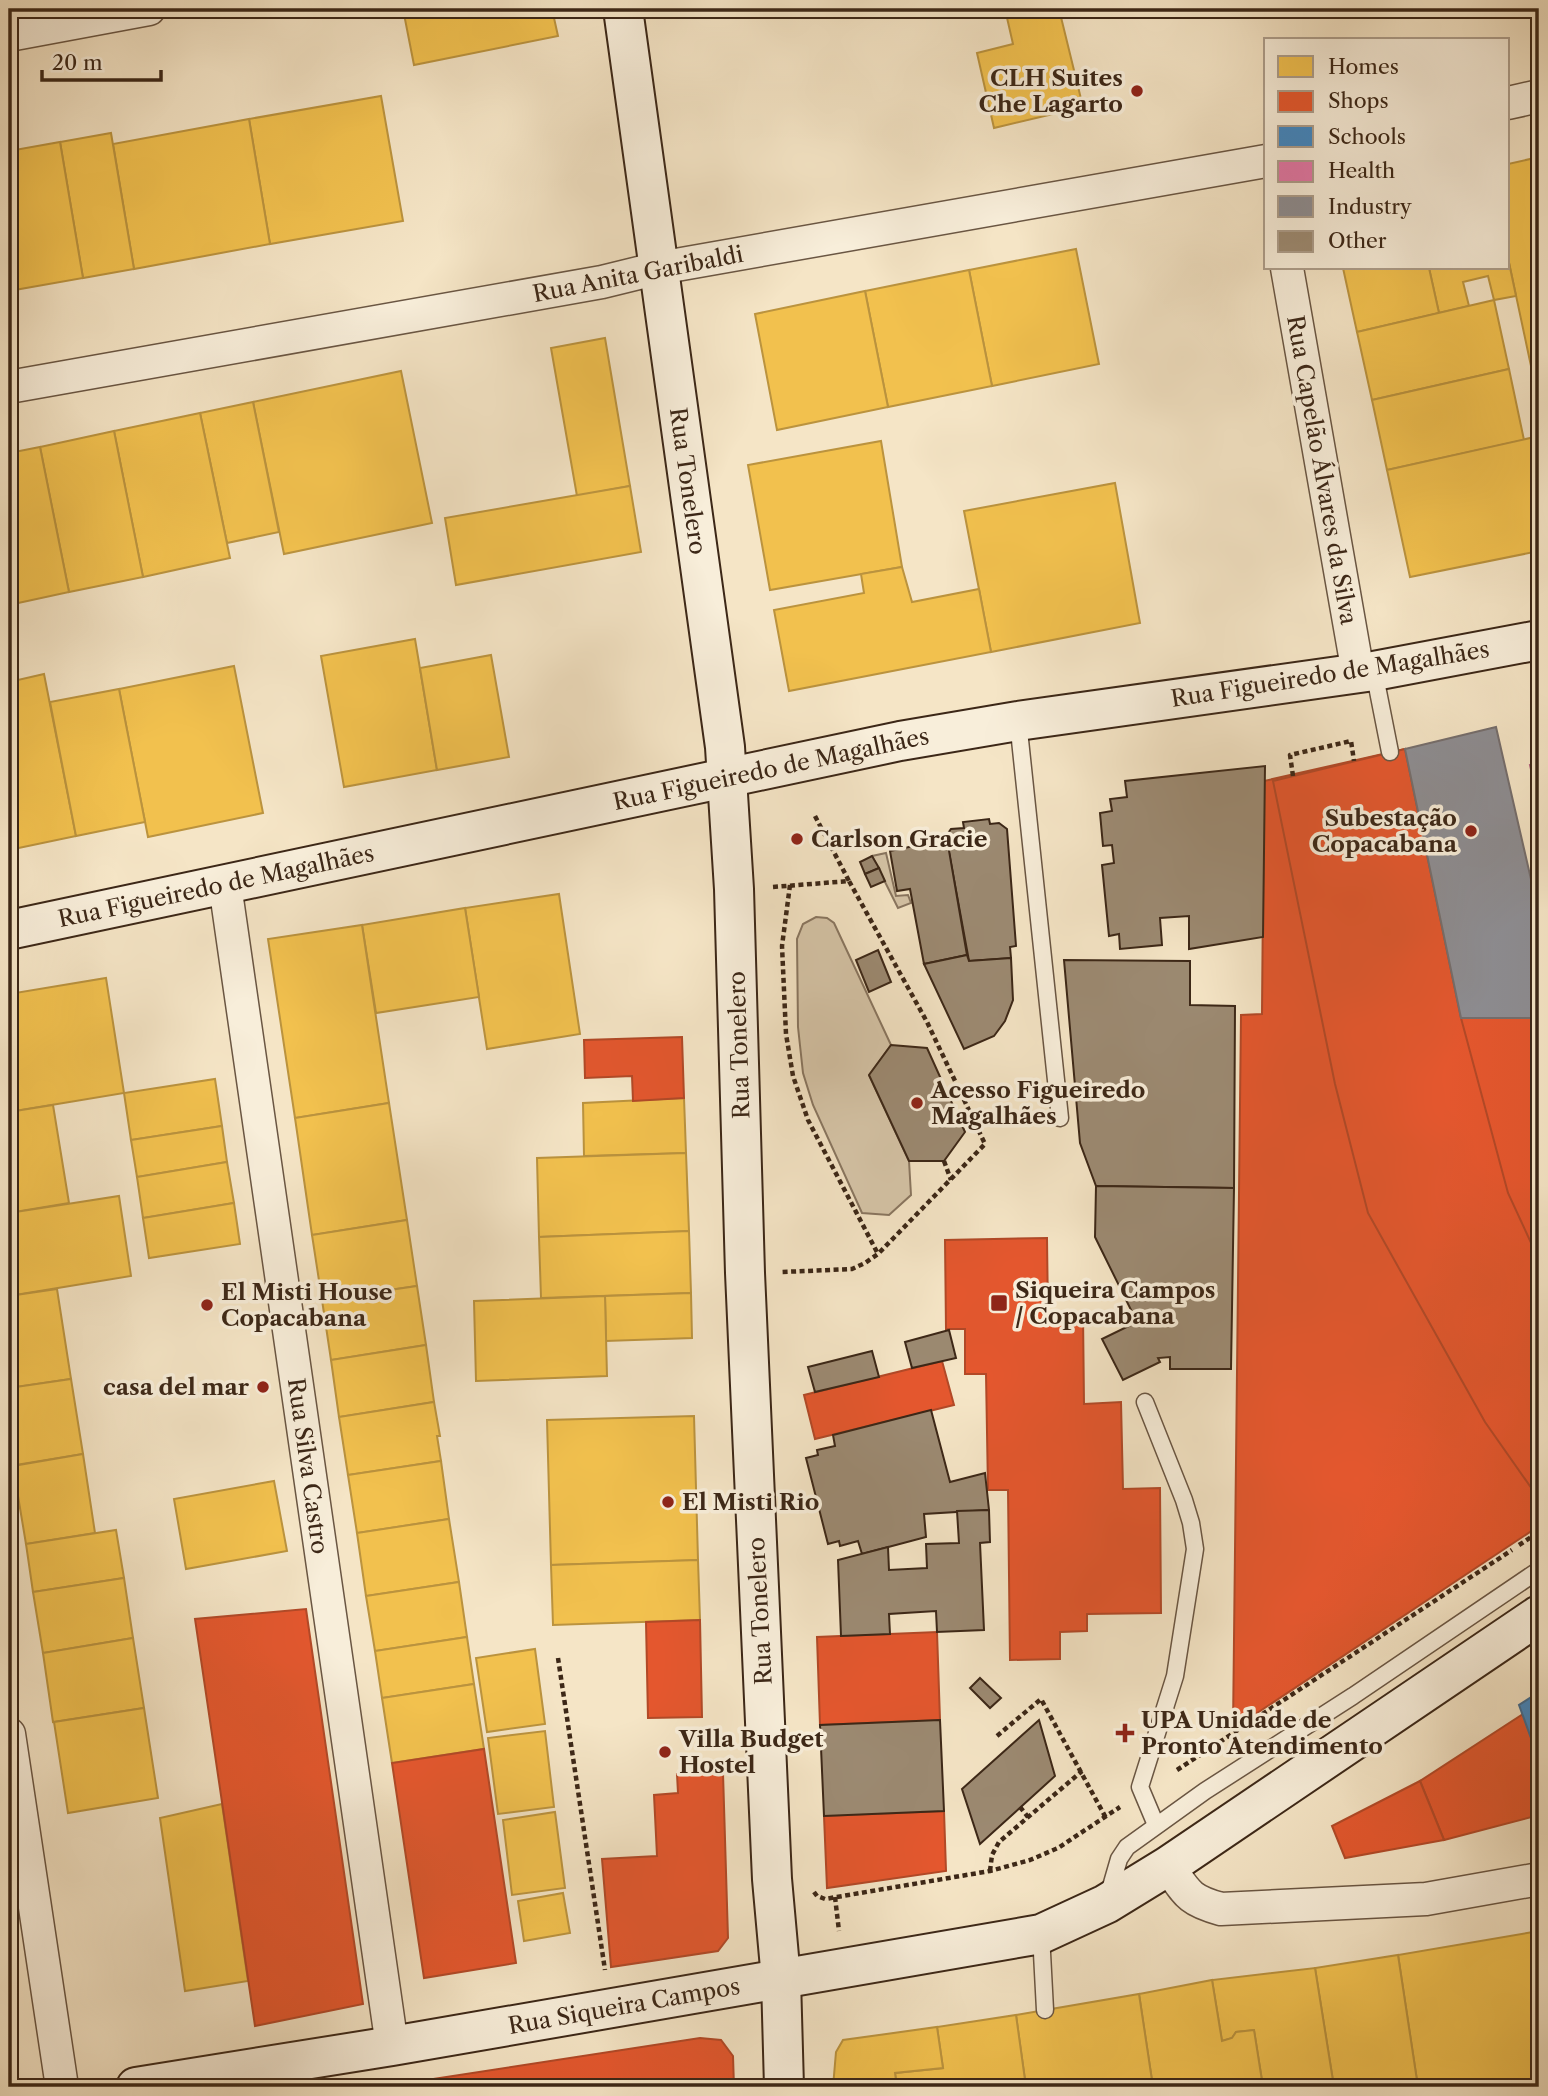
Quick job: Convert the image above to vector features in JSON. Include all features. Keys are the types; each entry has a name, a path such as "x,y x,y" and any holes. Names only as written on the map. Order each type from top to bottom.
{"main road":[{"name":"Rua Tonelero","path":"623,9 725,747 735,903 745,1273 772,1865 781,1979 784,2087"},
{"name":"Rua Figueiredo de Magalhães","path":"9,930 900,741 1018,721 1366,672 1539,640"},
{"name":"Rua Siqueira Campos","path":"136,2087 1041,1934 1106,1904 1168,1866 1539,1615"}],"street":[{"path":"9,36 45,18 149,9"},
{"path":"1510,103 1539,96"},
{"name":"Rua Anita Garibaldi","path":"9,387 1264,161"},
{"name":"Rua Capelão Álvares da Silva","path":"1287,270 1366,672"},
{"name":"Rua Silva Castro","path":"225,885 391,2046"},
{"path":"9,1734 62,2087"},
{"path":"1168,1866 1189,1896 1202,1904 1221,1909 1426,1899 1539,1879"}],"lane":[{"path":"1366,672 1390,752"},
{"path":"1018,721 1060,1118"},
{"path":"1145,1402 1184,1500 1195,1549 1175,1676 1140,1787 1156,1825"},
{"path":"1106,1904 1127,1847 1539,1570"},
{"path":"1041,1934 1045,2010"}],"path":[{"path":"1293,776 1290,755 1351,741 1354,761"},
{"path":"745,1273 852,1269 865,1264 878,1254 985,1144 927,1023 815,816"},
{"path":"765,888 849,881"},
{"path":"790,885 782,946 786,1034 793,1076 808,1120 878,1254"},
{"path":"944,1160 951,1180"},
{"path":"558,1658 612,2008"},
{"path":"998,1736 1041,1699 1106,1818"},
{"path":"990,1871 995,1848 1082,1771"},
{"path":"1020,1807 1028,1816"}],"shaded area":[{"path":"886,853 896,896 908,895 911,903 898,908 872,856"},
{"path":"816,917 827,918 834,923 891,1045 869,1075 909,1161 911,1195 889,1215 862,1213 813,1105 803,1073 798,1027 797,939 803,924"}],"building: Homes":[{"path":"403,9 552,9 558,36 414,65"},
{"path":"1005,9 1059,9 1083,107 994,128 977,53 1013,44"},
{"path":"381,96 403,221 270,244 249,119"},
{"path":"249,119 270,244 134,269 113,144"},
{"path":"111,133 134,269 83,278 60,142"},
{"path":"60,142 83,278 9,291 9,151"},
{"path":"1539,157 1539,364 1531,366 1510,267 1510,164"},
{"path":"1076,249 1099,364 992,386 969,270"},
{"path":"1510,268 1516,296 1494,300 1488,276 1463,282 1469,306 1439,313 1429,270 1510,270"},
{"path":"969,270 992,386 888,407 865,291"},
{"path":"1343,270 1429,270 1439,313 1357,332"},
{"path":"865,291 888,407 777,430 755,314"},
{"path":"1494,300 1509,369 1372,400 1357,332"},
{"path":"605,338 630,486 577,496 551,348"},
{"path":"1509,369 1524,440 1387,470 1372,400"},
{"path":"401,371 432,523 284,554 253,402"},
{"path":"253,402 279,532 227,543 200,413"},
{"path":"200,413 230,558 143,577 114,431"},
{"path":"114,431 143,577 69,592 40,447"},
{"path":"1539,436 1539,551 1410,577 1387,470"},
{"path":"881,441 902,567 770,590 748,465"},
{"path":"40,447 69,592 9,605 9,453"},
{"path":"1115,483 1140,623 991,652 964,511"},
{"path":"630,486 641,552 456,585 445,518"},
{"path":"902,567 912,602 979,589 991,652 789,691 774,610 864,593 861,574"},
{"path":"415,639 437,770 344,787 321,656"},
{"path":"491,655 509,757 437,770 420,668"},
{"path":"234,666 263,813 148,837 119,689"},
{"path":"44,674 76,836 9,850 9,682"},
{"path":"119,689 145,822 76,836 50,702"},
{"path":"559,894 580,1034 487,1049 465,908"},
{"path":"465,908 479,997 376,1013 362,925"},
{"path":"362,925 389,1103 295,1118 268,939"},
{"path":"106,978 124,1093 9,1112 9,994"},
{"path":"215,1079 222,1126 131,1140 124,1093"},
{"path":"684,1098 686,1153 584,1156 583,1103"},
{"path":"389,1103 407,1220 312,1235 295,1118"},
{"path":"53,1105 69,1203 9,1213 9,1112"},
{"path":"222,1126 227,1162 137,1177 131,1140"},
{"path":"686,1153 689,1231 539,1237 537,1158"},
{"path":"227,1162 234,1203 143,1218 137,1177"},
{"path":"119,1196 131,1276 9,1296 9,1213"},
{"path":"234,1203 240,1244 149,1258 143,1218"},
{"path":"407,1220 417,1286 322,1300 312,1235"},
{"path":"689,1231 691,1293 541,1298 539,1237"},
{"path":"417,1286 426,1345 331,1360 322,1300"},
{"path":"57,1289 71,1379 9,1388 9,1296"},
{"path":"691,1293 692,1338 606,1341 605,1296"},
{"path":"605,1296 607,1376 476,1381 474,1301"},
{"path":"426,1345 434,1402 339,1417 331,1360"},
{"path":"71,1379 83,1454 16,1465 9,1420 9,1388"},
{"path":"434,1402 441,1461 348,1475 339,1417"},
{"path":"694,1416 698,1560 551,1565 547,1420"},
{"path":"83,1454 95,1533 26,1544 13,1466"},
{"path":"441,1461 449,1519 357,1533 348,1475"},
{"path":"274,1481 287,1551 186,1569 174,1499"},
{"path":"449,1519 459,1582 366,1596 357,1533"},
{"path":"116,1530 124,1578 33,1592 26,1544"},
{"path":"698,1560 700,1620 553,1625 551,1565"},
{"path":"124,1578 133,1638 43,1653 33,1592"},
{"path":"459,1582 467,1637 375,1651 366,1596"},
{"path":"467,1637 474,1684 382,1698 375,1651"},
{"path":"133,1638 144,1708 53,1722 43,1653"},
{"path":"535,1649 545,1724 487,1732 476,1658"},
{"path":"474,1684 484,1749 392,1763 382,1698"},
{"path":"144,1708 158,1798 68,1813 54,1722"},
{"path":"545,1731 554,1807 498,1814 488,1738"},
{"path":"222,1804 248,1981 185,1991 160,1818"},
{"path":"555,1812 565,1888 512,1895 503,1820"},
{"path":"563,1893 570,1933 524,1941 518,1901"},
{"path":"1539,1931 1539,2087 1418,2087 1398,1955"},
{"path":"1398,1955 1418,2087 1334,2087 1315,1968"},
{"path":"1315,1968 1334,2087 1263,2087 1254,2030 1236,2032 1232,2038 1222,2041 1212,1980"},
{"path":"1212,1980 1222,2041 1232,2038 1236,2032 1254,2030 1263,2087 1153,2087 1139,1994"},
{"path":"1139,1994 1153,2087 1026,2087 1016,2015"},
{"path":"1016,2015 1026,2087 897,2087 895,2073 943,2068 937,2027"},
{"path":"937,2027 943,2068 895,2073 897,2087 833,2087 836,2052 843,2040"}],"building: Shops":[{"path":"1405,749 1461,1018 1539,1018 1539,1526 1233,1729 1241,1015 1262,1014 1264,781"},
{"path":"1405,749 1461,1018 1508,1193 1539,1260 1539,1499 1485,1422 1368,1213 1335,1084 1273,781"},
{"path":"682,1037 684,1098 633,1101 632,1076 585,1078 584,1040"},
{"path":"1047,1238 1048,1315 1083,1314 1084,1404 1121,1402 1123,1489 1160,1488 1161,1613 1087,1614 1087,1631 1060,1632 1060,1659 1010,1660 1008,1490 988,1490 986,1374 965,1374 965,1329 946,1329 945,1240"},
{"path":"942,1361 954,1405 815,1439 804,1395"},
{"path":"306,1609 363,2004 255,2026 195,1619"},
{"path":"700,1620 702,1717 648,1718 646,1622"},
{"path":"937,1632 940,1720 820,1725 817,1637"},
{"path":"1523,1714 1539,1760 1539,1815 1444,1840 1420,1781"},
{"path":"484,1749 516,1963 424,1978 392,1763"},
{"path":"723,1773 728,1938 718,1951 611,1967 602,1859 657,1856 654,1795 678,1793 677,1774"},
{"path":"1420,1781 1444,1840 1345,1858 1332,1826"},
{"path":"944,1811 946,1871 827,1888 824,1816"},
{"path":"700,2038 721,2040 733,2056 734,2087 381,2087"}],"building: Schools":[{"path":"1539,1692 1539,1760 1519,1705"}],"building: Health":[{"path":"1539,763 1539,805 1530,765"}],"building: Industry":[{"name":"Subestação Copacabana","path":"1496,727 1539,914 1539,1018 1461,1018 1405,749"}],"building: Other":[{"path":"1265,766 1263,937 1189,949 1189,916 1160,918 1162,945 1120,949 1119,934 1109,936 1102,865 1114,863 1112,845 1103,846 1100,813 1112,811 1110,799 1127,797 1125,781"},
{"path":"989,819 990,824 999,823 1007,829 1016,946 1010,947 1011,958 969,961 946,836 951,829 964,828 963,822"},
{"path":"947,839 967,955 924,964 910,889 897,891 890,851"},
{"path":"872,856 879,868 865,874 860,862"},
{"path":"879,868 885,881 871,887 865,874"},
{"path":"878,950 891,982 869,992 856,960"},
{"path":"967,955 969,961 1011,958 1013,1000 1005,1021 994,1036 964,1049 924,964"},
{"path":"1064,960 1190,961 1190,1005 1235,1006 1234,1188 1096,1186 1080,1143"},
{"name":"Acesso Figueiredo Magalhães","path":"891,1045 927,1048 965,1132 944,1161 909,1161 869,1075"},
{"path":"1096,1186 1234,1188 1231,1369 1170,1369 1170,1357 1158,1358 1160,1362 1123,1380 1102,1339 1137,1322 1095,1237"},
{"path":"949,1330 956,1358 912,1368 905,1342"},
{"path":"872,1351 879,1377 815,1392 808,1367"},
{"path":"931,1410 950,1482 985,1473 989,1510 924,1514 926,1537 862,1554 858,1541 840,1546 839,1541 828,1544 806,1458 818,1455 817,1450 835,1446 833,1435"},
{"path":"989,1510 990,1542 980,1543 984,1630 937,1632 936,1611 889,1614 890,1634 841,1636 838,1560 888,1547 889,1570 927,1568 926,1544 959,1543 957,1511"},
{"path":"980,1678 1001,1698 990,1708 970,1688"},
{"path":"940,1720 944,1811 824,1816 820,1725"},
{"path":"1039,1720 1055,1776 980,1844 962,1789"}],"place":[{"name":"CLH Suites Che Lagarto","path":"1137,91"},
{"name":"Subestação Copacabana","path":"1471,831"},
{"name":"Carlson Gracie","path":"797,839"},
{"name":"Acesso Figueiredo Magalhães","path":"917,1103"},
{"name":"Siqueira Campos / Copacabana","path":"999,1303"},
{"name":"El Misti House Copacabana","path":"207,1305"},
{"name":"casa del mar","path":"263,1387"},
{"name":"El Misti Rio","path":"668,1502"},
{"name":"UPA Unidade de Pronto Atendimento","path":"1125,1733"},
{"name":"Villa Budget Hostel","path":"665,1752"}]}
